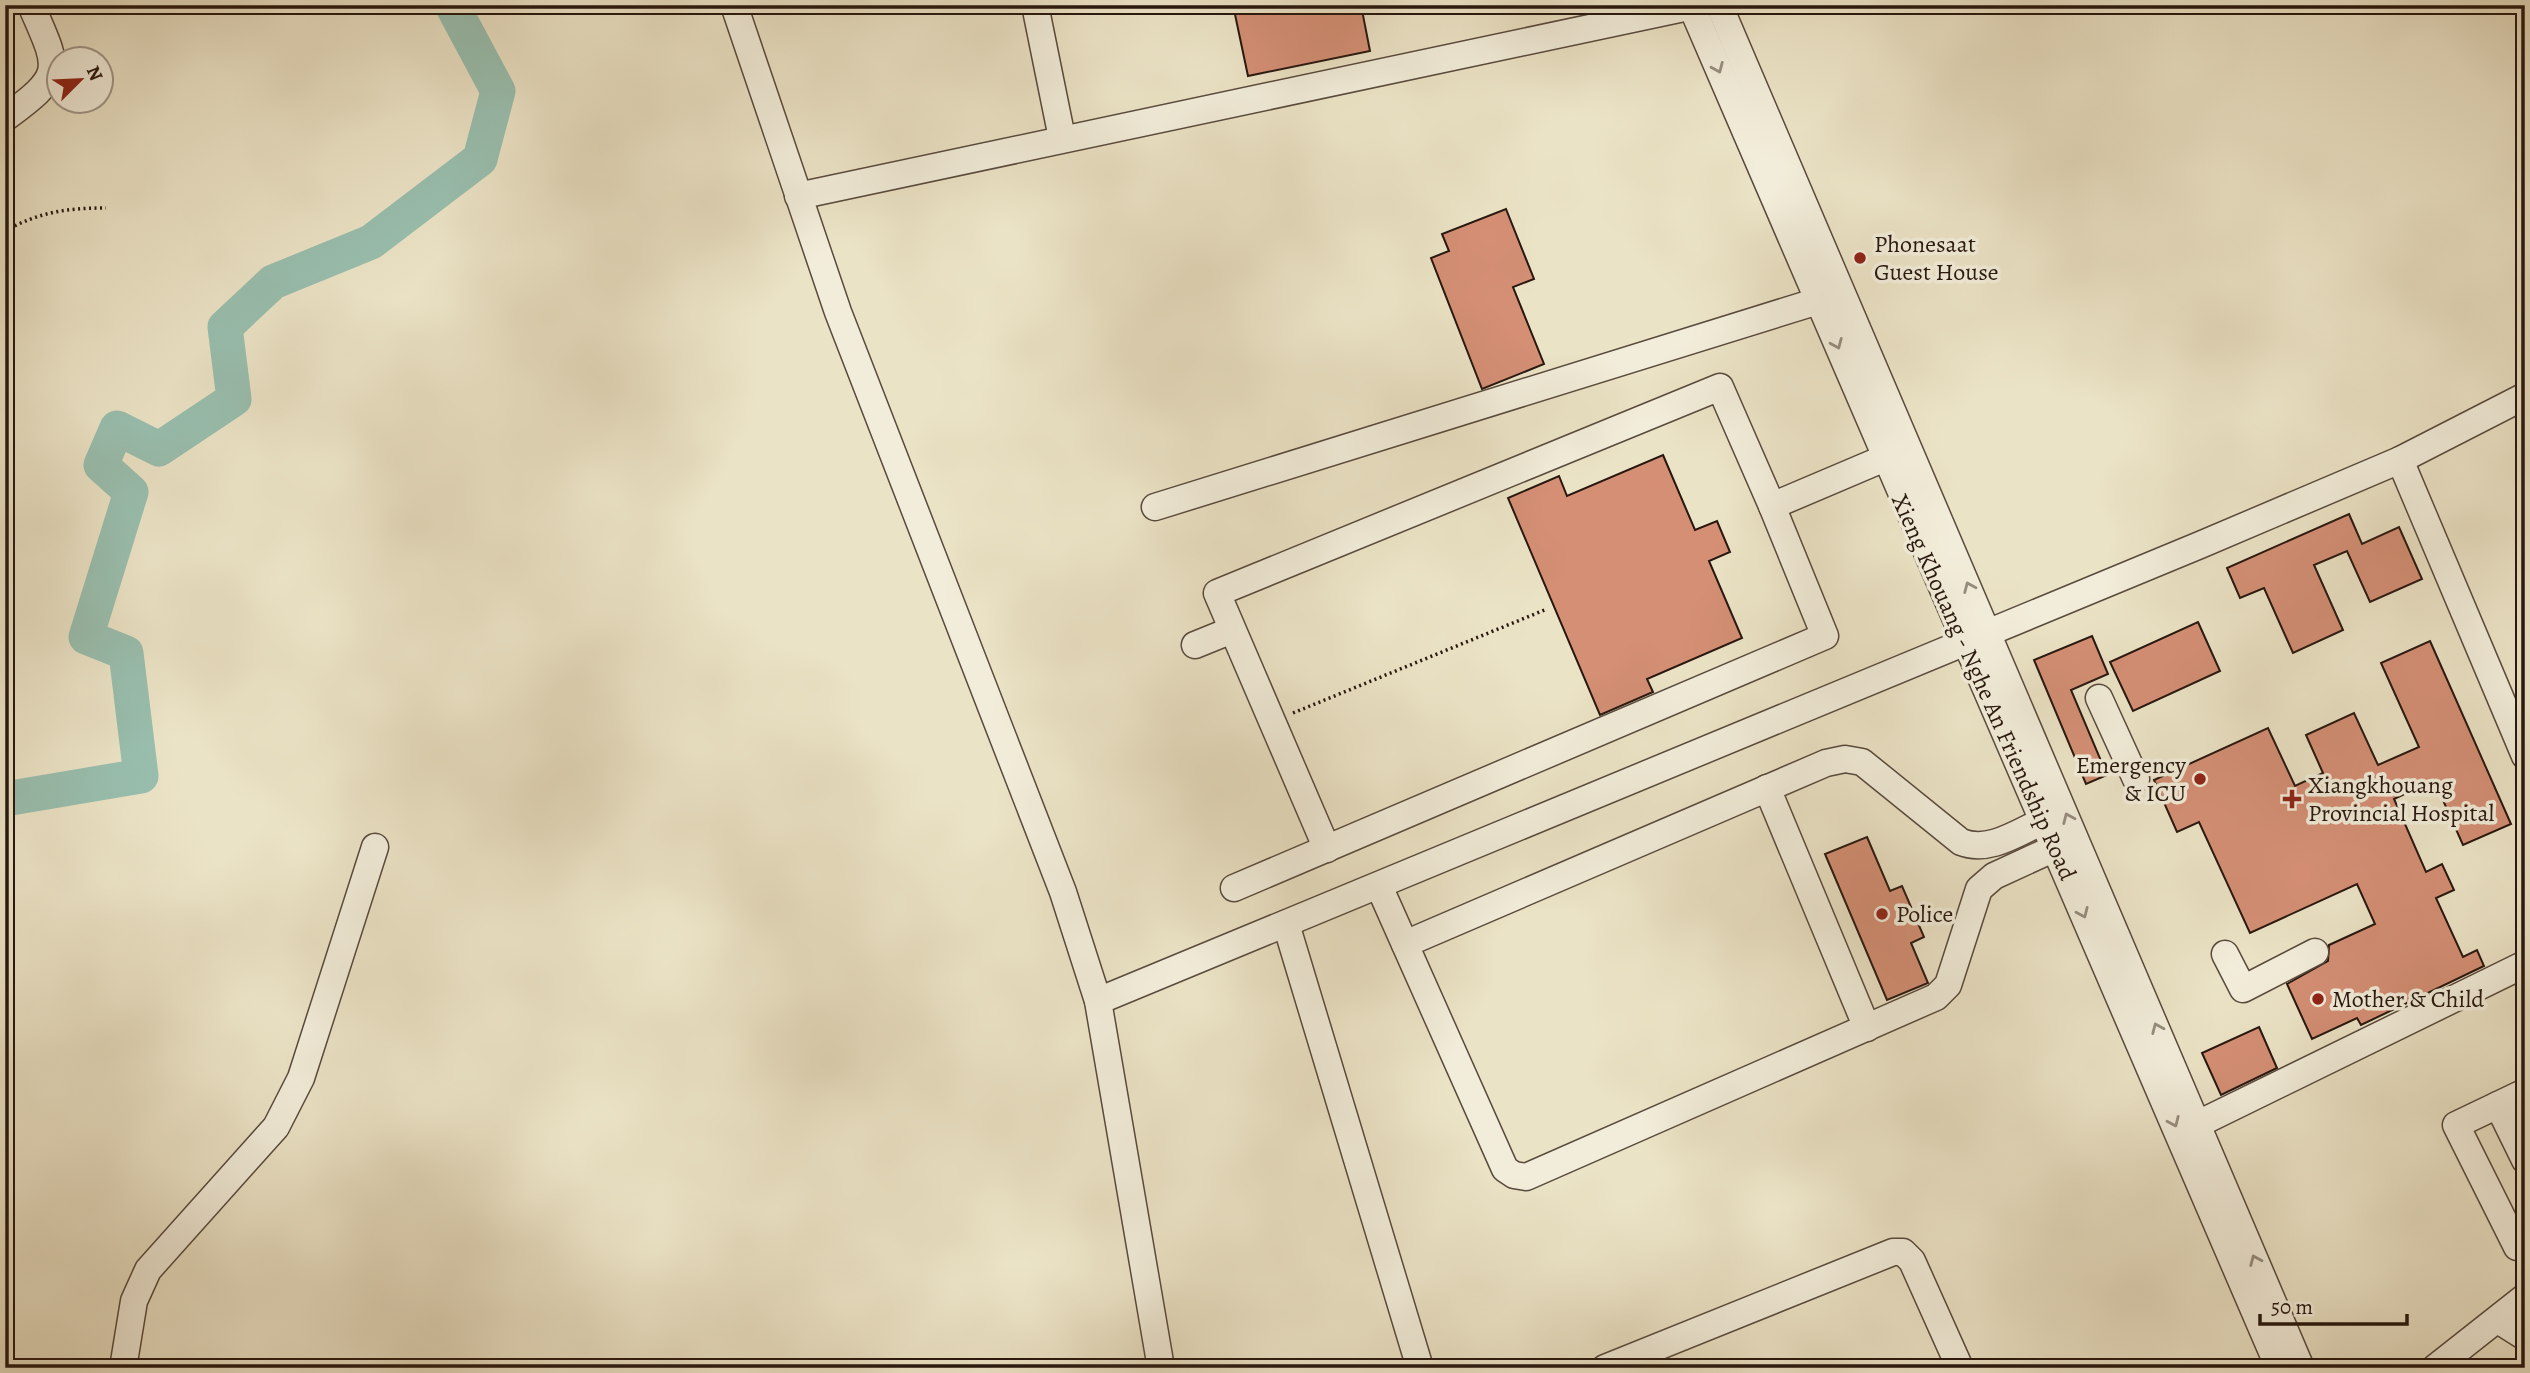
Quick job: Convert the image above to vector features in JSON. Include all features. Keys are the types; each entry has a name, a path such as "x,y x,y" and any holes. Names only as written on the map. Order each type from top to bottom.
{"street":[{"path":"5,118 42,91 53,74 53,56 31,5"},
{"path":"734,5 848,337 1063,892 1098,1001 1161,1368"},
{"path":"1035,5 1062,138"},
{"name":"Xieng Khouang - Nghe An Friendship Road","path":"1719,5 1977,639 2043,821 2279,1368"},
{"path":"798,196 1694,6"},
{"name":"Xieng Khouang - Nghe An Friendship Road","path":"1694,6 1885,458 1977,639 2198,1124 2301,1368"},
{"path":"1155,507 1818,301"},
{"path":"1234,888 1327,849 1825,636 1720,387 1217,593 1327,849"},
{"path":"1098,1001 1977,639 2400,460 2525,396"},
{"path":"1772,506 1885,458"},
{"path":"2400,460 2525,756"},
{"path":"1195,645 1232,630"},
{"path":"2099,698 2136,779"},
{"path":"1405,944 1826,763 1845,759 1862,762 1961,842 1975,847 1987,846 2043,821"},
{"path":"1768,788 1867,1028"},
{"path":"122,1368 134,1301 148,1270 276,1127 301,1078 375,847"},
{"path":"1379,886 1505,1169 1514,1175 1526,1177 1936,997 1948,985 1979,889 1994,876 2055,848"},
{"path":"1286,924 1420,1368"},
{"path":"2225,954 2243,989 2315,952"},
{"path":"2198,1124 2525,964"},
{"path":"2525,1092 2456,1125 2516,1247 2525,1242"},
{"path":"2498,1105 2525,1160"},
{"path":"1605,1368 1893,1252 1903,1252 1912,1261 1961,1368"},
{"path":"2443,1365 2525,1297"},
{"path":"2498,1320 2525,1337"}],"path":[{"path":"5,231 29,217 66,208 106,208"},
{"path":"1272,721 1547,609"}],"building":[{"path":"1233,5 1361,5 1370,51 1248,76"},
{"path":"1506,209 1534,279 1513,287 1544,364 1482,389 1431,258 1449,251 1442,234"},
{"path":"1663,455 1695,530 1717,521 1730,552 1709,561 1742,638 1647,679 1653,692 1600,715 1508,498 1559,476 1567,496"},
{"path":"2349,514 2362,544 2399,527 2422,579 2370,602 2347,551 2314,565 2343,630 2293,653 2264,588 2240,598 2227,568"},
{"path":"2198,622 2220,671 2133,711 2110,662"},
{"path":"2092,636 2108,674 2071,690 2107,775 2086,784 2034,660"},
{"path":"2430,641 2511,824 2463,845 2434,780 2394,799 2426,872 2442,864 2454,890 2436,898 2463,957 2477,950 2484,966 2361,1025 2357,1018 2312,1039 2287,984 2328,961 2329,945 2375,924 2357,884 2250,933 2199,822 2177,832 2154,780 2268,728 2295,786 2323,773 2306,735 2354,713 2378,765 2419,747 2381,663"},
{"name":"Police","path":"1867,837 1890,891 1902,886 1924,937 1911,943 1928,983 1887,1000 1825,854"},
{"path":"2259,1027 2277,1068 2221,1095 2202,1053"}],"waterway":[{"path":"5,799 141,776 126,653 86,637 131,492 101,465 117,428 159,449 234,399 225,327 273,282 371,242 480,159 498,91 452,5"}],"place":[{"name":"Phonesaat Guest House","path":"1860,258"},
{"name":"Emergency & ICU","path":"2200,779"},
{"name":"Xiangkhouang Provincial Hospital","path":"2292,799"},
{"name":"Police","path":"1882,914"},
{"name":"Mother & Child","path":"2318,999"}]}
